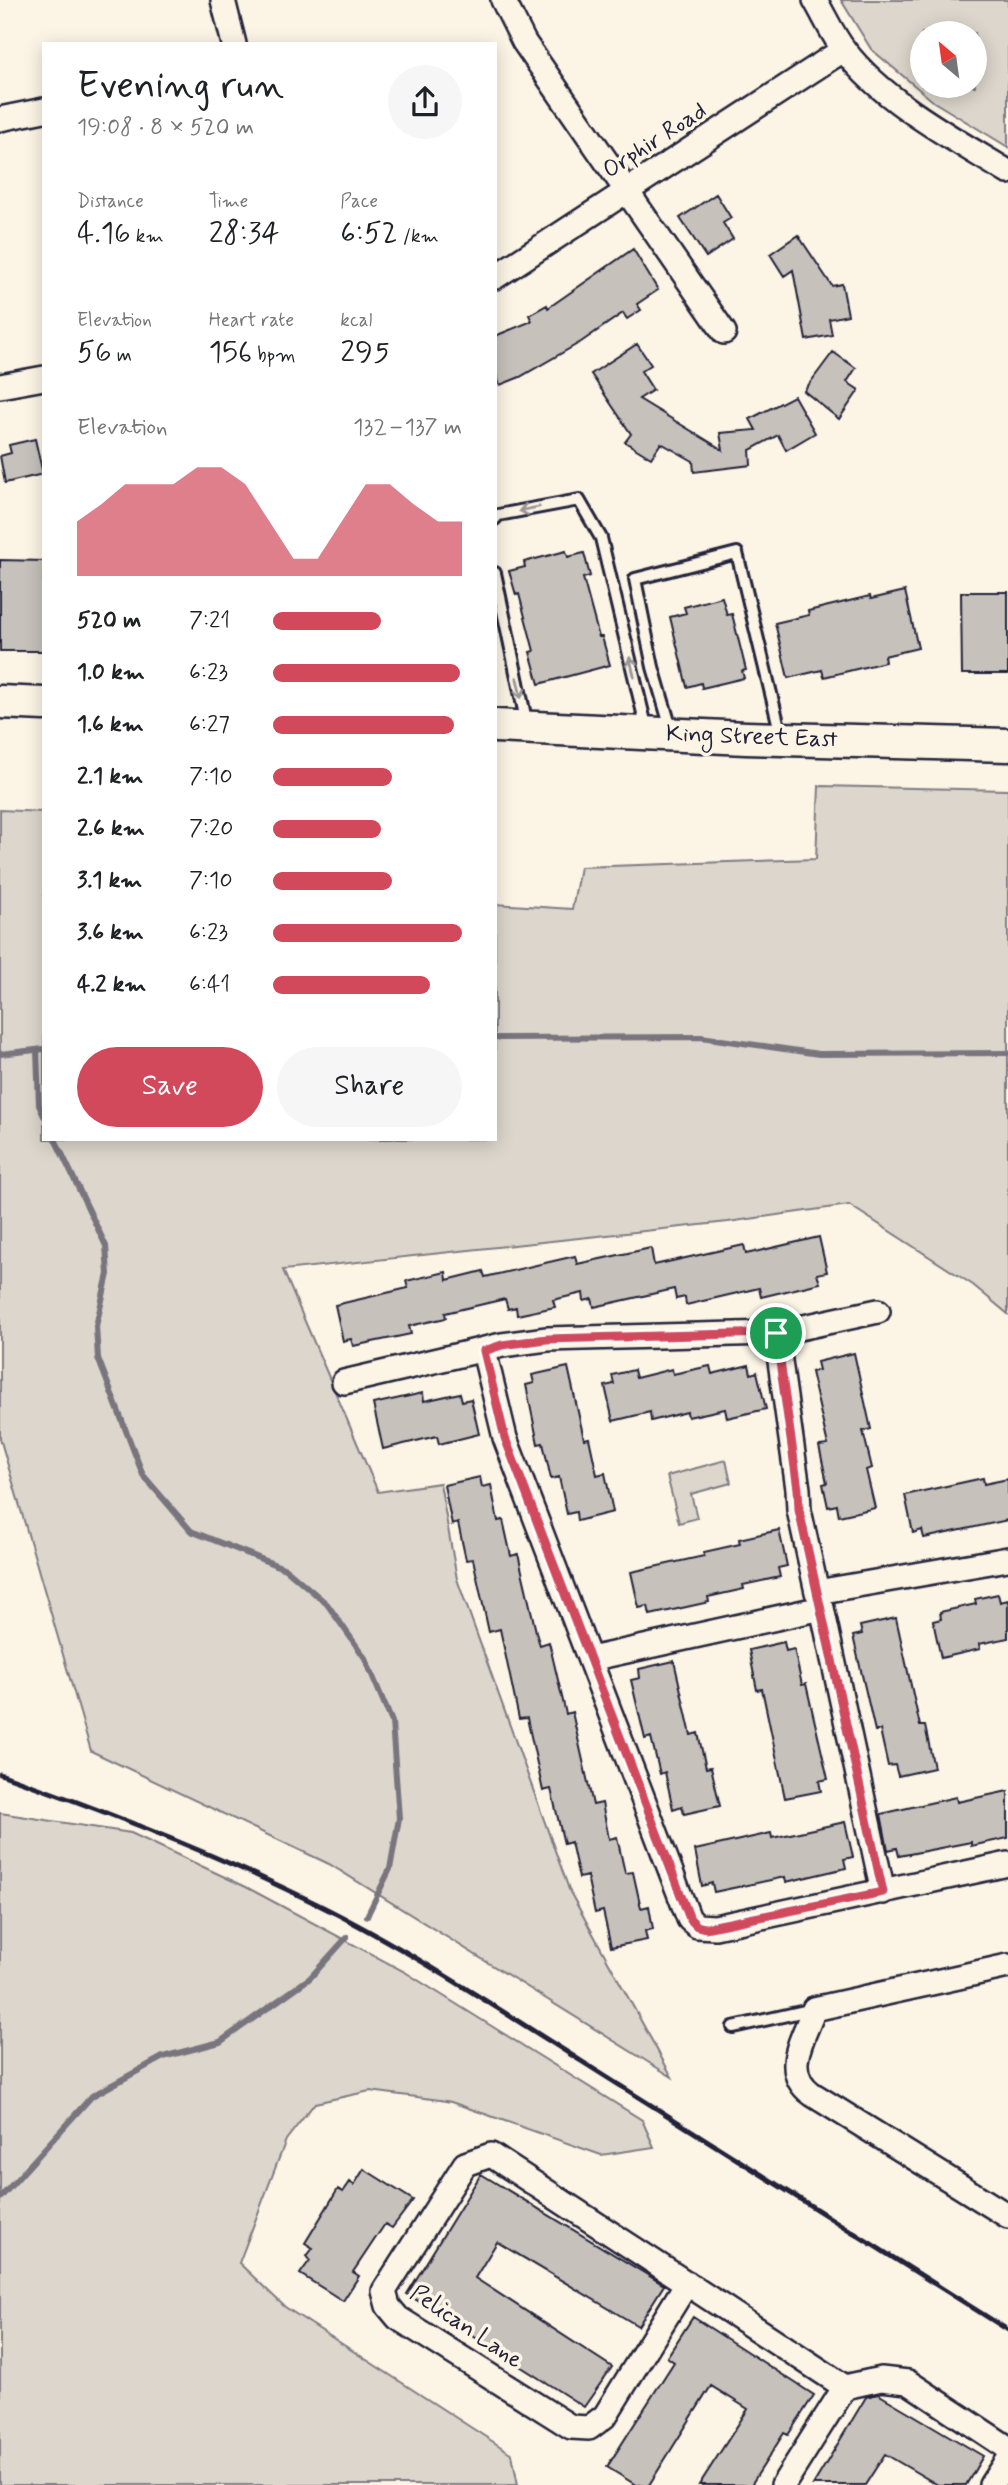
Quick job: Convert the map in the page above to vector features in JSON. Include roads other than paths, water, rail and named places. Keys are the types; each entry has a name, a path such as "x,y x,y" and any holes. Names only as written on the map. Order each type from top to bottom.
{"main road":[{"path":"0,702 42,704"},
{"name":"King Street East","path":"497,726 1008,745"}],"street":[{"path":"223,0 234,42"},
{"path":"503,0 524,42 724,332"},
{"path":"815,0 843,50 863,73 917,115 1008,172"},
{"name":"Orphir Road","path":"497,275 843,50"},
{"path":"0,119 42,110"},
{"path":"0,387 42,378"},
{"path":"344,1382 502,1345 547,1339 776,1333 878,1311"},
{"path":"776,1333 799,1510 883,1892"},
{"path":"484,1351 505,1438 690,1919 697,1926 715,1927 1008,1864"},
{"path":"590,1659 819,1600 1008,1559"},
{"path":"1008,1966 814,2009 794,2067 799,2082 812,2094 1008,2216"},
{"name":"Pelican Lane","path":"687,2283 605,2416 589,2428 571,2427 398,2318 388,2306 384,2291 465,2164 491,2154 687,2283 845,2387"},
{"path":"783,2485 845,2387 881,2379 908,2382 1008,2448"},
{"path":"991,2485 1008,2459"}],"lane":[{"path":"497,516 579,500 601,538 660,734"},
{"path":"660,734 653,667 635,579 737,553 782,738"},
{"path":"497,583 527,727"},
{"path":"733,2027 814,2009"}],"waterway":[{"path":"497,1038 701,1037 819,1054 1008,1053"},
{"path":"0,1054 42,1049"},
{"path":"37,1050 39,1105 42,1112"},
{"path":"56,1141 106,1246 108,1274 96,1326 98,1358 143,1475 191,1531 286,1569 327,1604 365,1658 392,1722 399,1818 390,1869 367,1916"},
{"path":"0,2198 92,2096 163,2057 220,2042 310,1978 347,1937"}],"railway":[{"path":"0,1774 200,1850 351,1921 484,1999 1008,2330"}]}
